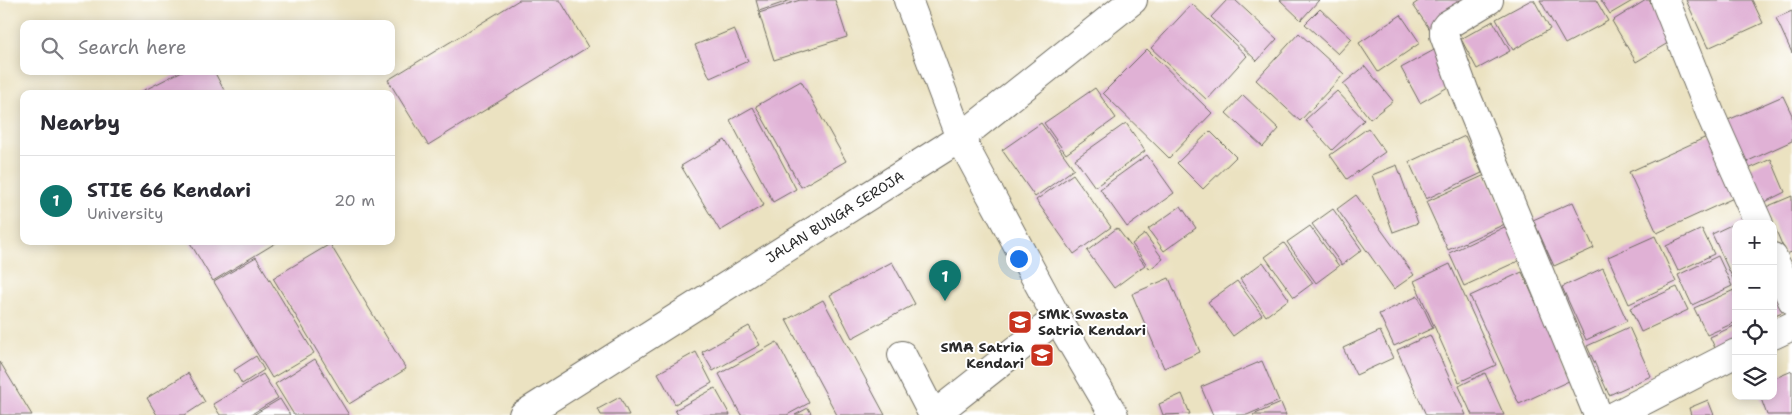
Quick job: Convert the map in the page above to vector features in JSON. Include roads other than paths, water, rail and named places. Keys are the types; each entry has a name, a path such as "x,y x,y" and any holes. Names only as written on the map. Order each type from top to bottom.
{"street":[{"path":"908,0 960,138 1057,318 1114,415"},
{"name":"JALAN BUNGA SEROJA","path":"523,415 960,138 1133,0"},
{"path":"1489,0 1447,25 1444,29 1444,35 1464,90 1598,415"},
{"path":"1665,0 1712,118 1757,220"},
{"path":"1777,265 1792,300"},
{"path":"902,355 934,415 1057,318"},
{"path":"1777,333 1792,326"},
{"path":"1616,415 1732,355"}],"place":[{"name":"STIE 66 Kendari","path":"945,301"},
{"name":"SMK Swasta Satria Kendari","path":"1020,322"},
{"name":"SMA Satria Kendari","path":"1042,355"}]}
